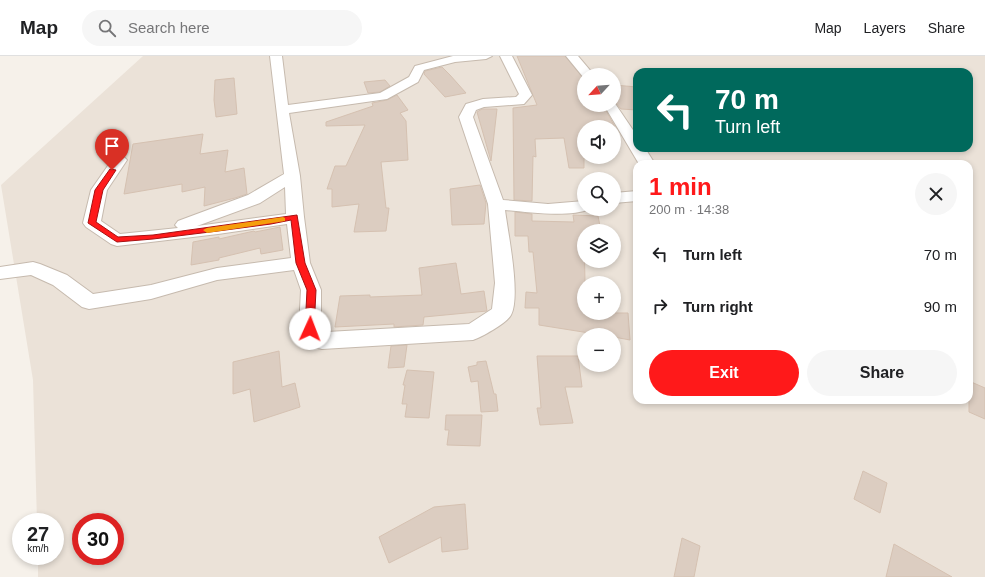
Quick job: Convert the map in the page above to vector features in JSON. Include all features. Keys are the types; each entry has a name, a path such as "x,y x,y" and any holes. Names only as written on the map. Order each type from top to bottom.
{"street":[{"path":"276,56 292,176 295,217 301,263 311,290 310,329 322,341 473,332 502,313 505,283 496,204 466,117 471,107 483,103 520,101 526,95 506,56"},
{"path":"282,110 383,96 414,80 419,68 455,59 486,56"},
{"path":"572,56 582,68"},
{"path":"615,112 633,140"},
{"path":"119,160 99,190 92,223 117,240 271,222 295,217"},
{"path":"153,237 254,199 292,176"},
{"path":"621,197 633,196"},
{"path":"496,204 548,209 577,207"},
{"path":"0,273 33,268 60,280 89,302 151,292 218,274 301,263"}],"shaded area":[{"path":"143,56 985,56 985,577 38,577 38,565 64,565 64,513 37,513 33,380 1,185"}],"building":[{"path":"517,56 565,56 577,71 577,112 607,112 611,120 577,120 577,164 584,164 584,168 569,168 564,138 535,139 536,157 533,156 532,201 514,200 513,108 537,105"},
{"path":"442,67 466,93 445,97 424,74 425,71"},
{"path":"234,78 237,114 216,117 214,100 215,80"},
{"path":"385,80 390,86 380,92 368,93 364,82"},
{"path":"621,86 633,87 633,110 621,109"},
{"path":"397,95 408,110 400,113 406,121 408,160 381,162 386,208 389,208 386,231 354,232 359,204 332,207 332,189 327,189 335,166 346,166 365,125 326,126 326,122 373,106 372,103 387,100"},
{"path":"482,109 497,109 491,161 477,112"},
{"path":"203,134 200,154 228,150 225,172 244,168 247,194 204,206 205,187 182,192 182,184 124,194 133,144"},
{"path":"480,185 486,203 484,224 452,225 450,189"},
{"path":"515,212 532,214 532,221 574,222 573,215 598,216 600,224 577,224 577,268 585,268 585,276 577,276 577,320 621,320 621,313 628,313 630,340 621,338 621,328 577,328 577,331 539,325 539,308 525,308 526,292 537,293 533,252 529,252 528,236 515,236"},
{"path":"280,227 283,250 261,254 260,248 219,258 219,260 191,265 193,242 219,237 219,239"},
{"path":"456,263 461,294 484,291 487,311 424,317 423,325 394,327 394,324 335,327 340,296 370,295 370,297 422,295 419,268"},
{"path":"407,345 404,367 388,368 391,346"},
{"path":"279,351 282,387 295,383 300,407 254,422 250,389 233,394 233,362"},
{"path":"537,356 577,356 577,372 580,372 582,387 565,387 573,423 540,425 537,408 541,408"},
{"path":"486,361 494,394 496,394 498,411 481,412 478,381 471,382 468,367 477,365 477,362"},
{"path":"407,370 434,372 429,418 405,417 407,404 402,404 405,385 403,385"},
{"path":"973,383 985,388 985,419 969,412 969,404 973,404"},
{"path":"446,415 482,415 480,446 447,445 449,430 445,430"},
{"path":"863,471 887,483 880,513 854,499"},
{"path":"465,504 468,549 442,552 441,537 389,563 379,537 434,507"},
{"path":"682,538 700,546 694,577 674,577"},
{"path":"894,544 952,577 886,577"}],"slow traffic":[{"path":"207,230 271,222 283,219"}],"route":[{"path":"112,170 99,190 92,223 117,240 218,229 271,222 295,217 301,263 311,290 310,329"}]}
